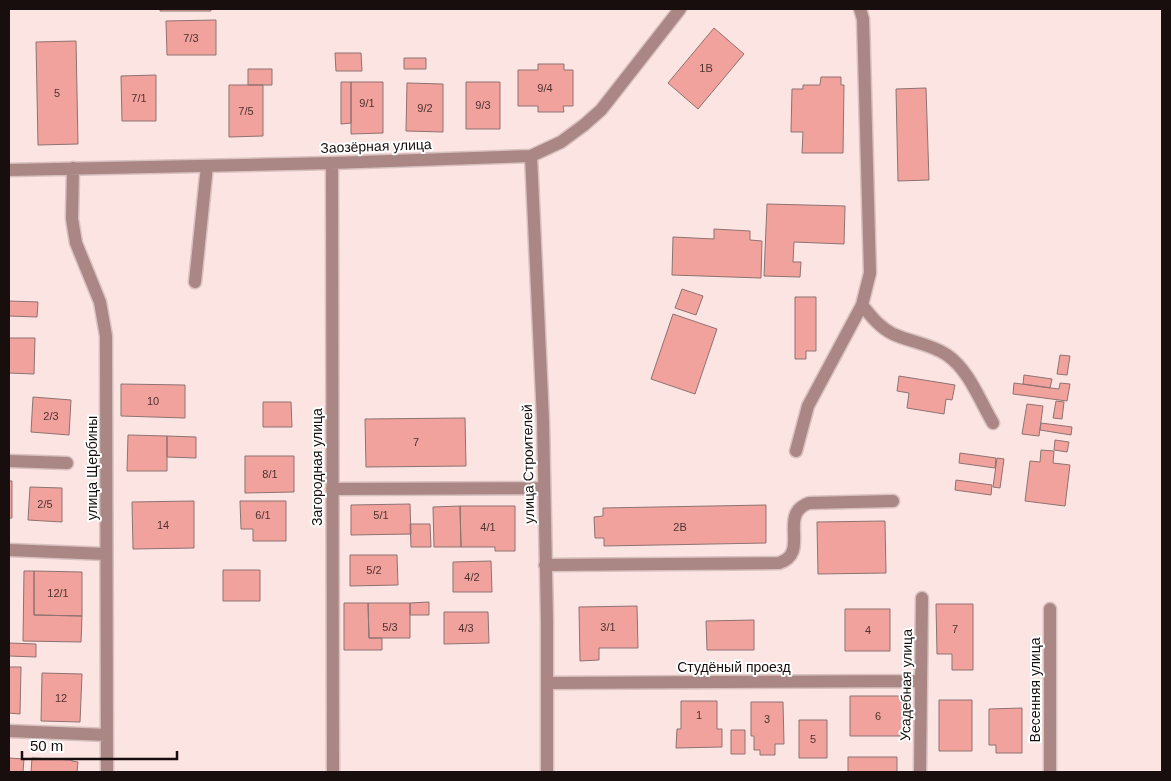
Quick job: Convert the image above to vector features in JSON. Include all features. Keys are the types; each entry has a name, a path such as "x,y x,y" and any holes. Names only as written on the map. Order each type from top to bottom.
{"street":[{"name":"Заозёрная улица","path":"9,170 332,163 531,156 561,142 601,110 680,9"},
{"path":"796,451 808,406 862,305 870,272 863,19 860,9"},
{"name":"улица Строителей","path":"531,156 542,410 547,772"},
{"name":"Загородная улица","path":"332,163 333,772"},
{"path":"195,282 207,166"},
{"name":"улица Щербины","path":"73,168 72,219 76,243 100,302 106,336 107,772"},
{"path":"862,305 877,323 893,334 947,355 969,380 993,423"},
{"path":"9,461 67,463"},
{"path":"332,489 544,488"},
{"path":"545,566 779,562 787,560 792,555 794,519 796,511 802,505 809,503 893,501"},
{"path":"9,550 106,554"},
{"name":"Усадебная улица","path":"920,772 922,598"},
{"name":"Весенняя улица","path":"1050,609 1050,772"},
{"name":"Студёный проезд","path":"547,683 921,681"},
{"path":"9,731 107,735"}],"building":[{"path":"160,9 211,9 211,11 160,11"},
{"path":"216,20 216,55 167,55 166,21"},
{"path":"714,28 744,54 698,109 668,83"},
{"path":"76,41 78,144 38,145 36,42"},
{"path":"335,53 361,53 362,71 336,71"},
{"path":"404,58 426,58 426,69 404,69"},
{"path":"538,64 564,64 564,70 573,70 573,106 563,106 564,112 538,112 538,106 518,106 518,70 538,70"},
{"path":"248,69 272,69 272,85 248,85"},
{"path":"156,75 156,121 122,121 121,76"},
{"path":"821,77 841,77 841,85 844,85 843,153 802,153 803,132 791,132 792,89 803,89 803,85 820,85"},
{"path":"341,82 351,82 351,123 341,124"},
{"path":"351,82 383,82 383,133 351,134"},
{"path":"466,82 500,82 500,129 466,129"},
{"path":"407,83 443,84 443,132 406,131"},
{"path":"229,85 263,85 263,136 229,137"},
{"path":"926,88 929,180 898,181 896,89"},
{"path":"767,204 845,206 844,244 794,242 793,262 801,262 800,277 764,276"},
{"path":"714,229 750,231 750,240 762,241 761,278 672,275 673,237 714,239"},
{"path":"682,289 703,296 696,315 675,308"},
{"path":"795,297 816,297 816,351 806,351 806,359 795,359"},
{"path":"9,301 38,302 37,317 9,316"},
{"path":"673,314 717,329 695,394 651,379"},
{"path":"9,338 35,338 34,374 9,373"},
{"path":"1060,355 1070,356 1067,375 1057,374"},
{"path":"1024,375 1052,379 1050,388 1023,384"},
{"path":"899,376 955,385 952,400 946,399 944,414 907,408 909,393 897,391"},
{"path":"1014,383 1059,389 1060,383 1070,384 1067,401 1013,394"},
{"path":"121,384 185,385 185,418 121,416"},
{"path":"33,397 71,400 69,435 31,432"},
{"path":"1056,401 1064,402 1062,419 1053,418"},
{"path":"263,402 291,402 292,427 263,427"},
{"path":"1027,404 1043,406 1039,436 1022,434"},
{"path":"465,418 466,466 366,467 365,419"},
{"path":"1041,423 1072,427 1071,435 1040,430"},
{"path":"128,435 167,436 167,471 127,471"},
{"path":"167,436 196,437 196,458 167,457"},
{"path":"1055,440 1069,442 1067,452 1054,450"},
{"path":"1041,450 1054,451 1053,463 1070,465 1065,506 1025,501 1030,461 1040,462"},
{"path":"960,453 996,458 995,468 959,463"},
{"path":"245,456 294,456 294,492 245,493"},
{"path":"997,458 1004,459 1000,488 993,487"},
{"path":"956,480 992,485 991,495 955,490"},
{"path":"9,481 12,481 12,518 9,518"},
{"path":"30,487 62,488 62,522 28,520"},
{"path":"194,501 194,548 133,549 132,502"},
{"path":"240,501 286,501 286,541 253,541 253,529 241,529"},
{"path":"410,504 411,534 351,535 351,505"},
{"path":"766,505 766,543 604,546 604,538 595,538 594,517 603,516 603,508"},
{"path":"460,506 515,506 515,551 495,551 495,547 461,547"},
{"path":"460,506 461,547 434,547 433,507"},
{"path":"885,521 886,573 818,574 817,522"},
{"path":"410,524 430,524 431,547 411,547"},
{"path":"350,555 397,555 398,585 350,586"},
{"path":"491,561 492,592 453,592 453,562"},
{"path":"223,570 260,570 260,601 223,601"},
{"path":"24,571 34,571 34,615 82,616 81,642 23,641"},
{"path":"34,571 82,572 82,616 34,615"},
{"path":"429,602 429,615 410,615 410,603"},
{"path":"344,603 368,603 369,638 382,638 382,650 344,650"},
{"path":"368,603 410,603 410,638 369,638"},
{"path":"936,604 973,604 973,670 952,670 952,654 937,654"},
{"path":"637,606 638,648 599,648 599,660 580,661 579,607"},
{"path":"845,609 890,609 890,651 845,651"},
{"path":"444,612 488,612 489,643 444,644"},
{"path":"754,620 754,650 707,650 706,621"},
{"path":"9,643 36,644 36,657 9,656"},
{"path":"9,667 21,667 20,714 9,713"},
{"path":"42,673 82,674 80,722 41,721"},
{"path":"850,696 906,696 906,736 850,736"},
{"path":"939,700 972,700 972,751 939,751"},
{"path":"681,701 717,701 717,729 722,729 722,747 676,748 677,729 681,729"},
{"path":"751,702 783,702 784,744 775,744 775,755 760,755 760,750 754,750 754,736 751,736"},
{"path":"1022,708 1022,753 996,753 996,745 989,745 989,709"},
{"path":"799,720 827,720 827,758 799,758"},
{"path":"731,730 745,730 745,754 731,754"},
{"path":"848,757 897,757 897,772 848,772"},
{"path":"9,758 24,759 23,772 9,772"},
{"path":"32,758 72,760 78,762 77,772 31,772"}]}
